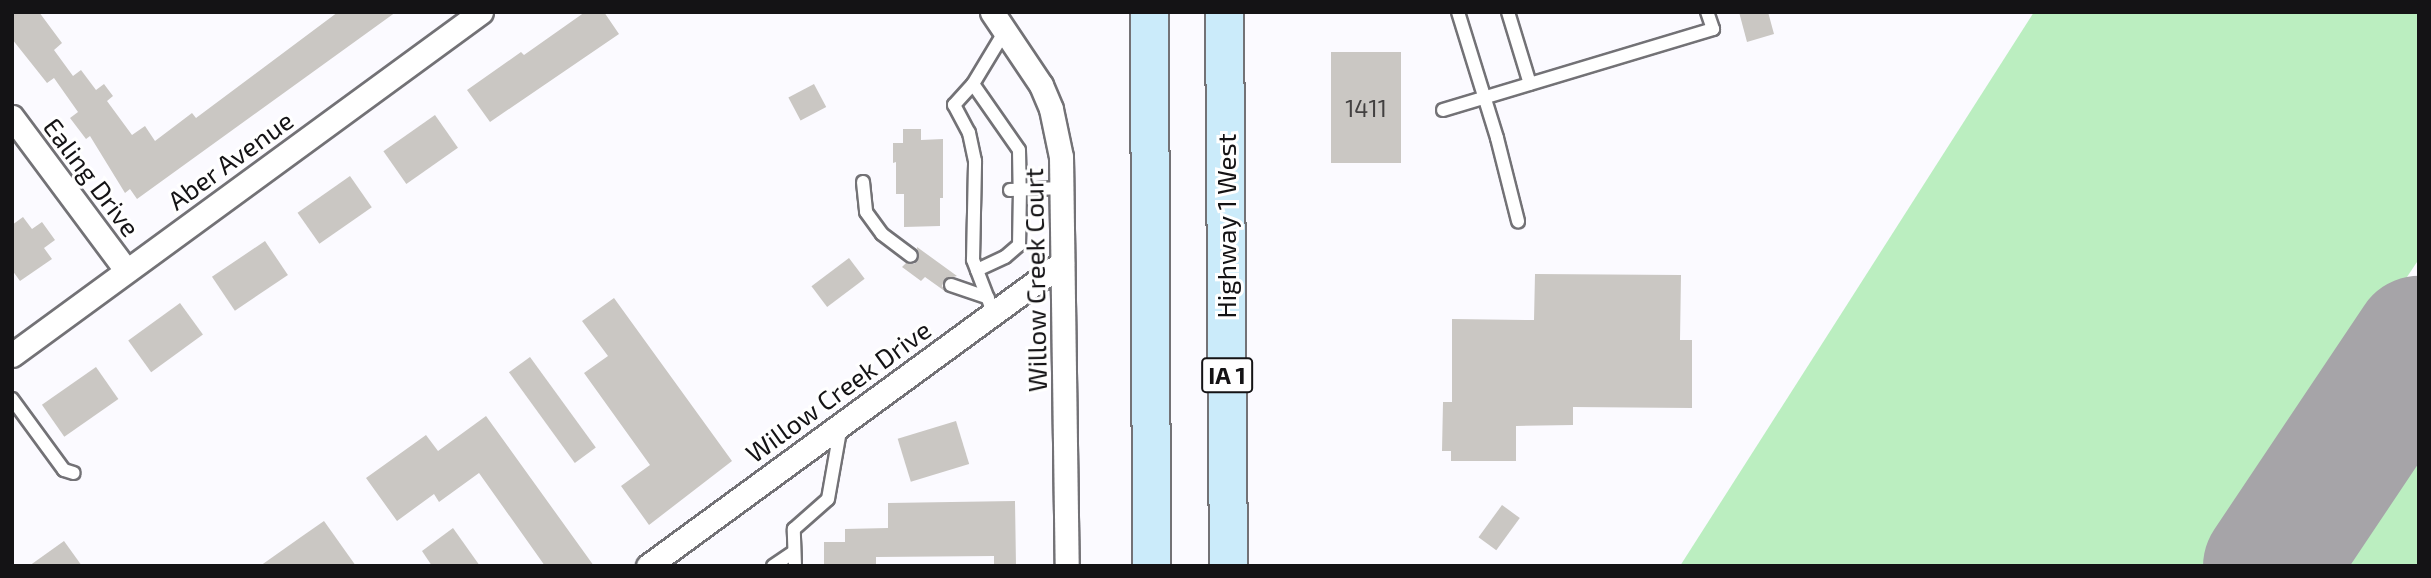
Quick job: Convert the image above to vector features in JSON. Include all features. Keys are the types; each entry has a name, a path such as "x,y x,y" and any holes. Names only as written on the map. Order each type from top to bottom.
{"main road":[{"path":"1149,12 1151,566"},
{"name":"Highway 1 West","path":"1228,566 1229,19"}],"street":[{"name":"Aber Avenue","path":"12,355 481,12"},
{"name":"Willow Creek Court","path":"998,22 1025,59 1051,109 1061,157 1067,566"},
{"name":"Ealing Drive","path":"12,117 126,270"},
{"name":"Willow Creek Drive","path":"648,566 841,424 990,305 1062,263"}],"lane":[{"path":"1458,12 1485,97 1518,222"},
{"path":"1508,12 1530,84"},
{"path":"1443,110 1713,29 1707,12"},
{"path":"990,305 973,253 976,191 970,133 954,105 974,84 998,22"},
{"path":"974,84 1019,150 1015,190 1019,245 1005,257 977,270"},
{"path":"863,181 866,212 882,234 911,256"},
{"path":"1015,190 1062,188"},
{"path":"951,285 990,305"},
{"path":"12,399 64,470 74,473"},
{"path":"794,566 794,529 828,499 841,424"},
{"path":"773,566 794,552"}],"green space":[{"path":"2034,12 2419,12 2419,259 2214,566 1680,566"},
{"path":"2419,424 2419,566 2324,566"}],"building":[{"path":"12,12 39,12 62,43 54,50 73,76 81,70 96,90 104,84 113,96 107,101 132,135 145,126 155,141 192,113 196,118 338,12 396,12 137,199 130,189 125,193 90,136 86,139 70,118 78,112 54,78 47,83 12,39"},
{"path":"585,12 604,12 619,34 490,122 467,90 521,52 524,55"},
{"path":"1739,12 1768,12 1774,34 1747,42"},
{"path":"1331,52 1401,52 1401,163 1331,163"},
{"path":"814,84 826,107 801,121 788,98"},
{"path":"435,115 458,148 406,184 383,151"},
{"path":"903,129 921,129 921,140 943,139 940,226 904,227 904,194 896,194 896,162 893,163 893,143 903,143"},
{"path":"350,176 372,207 319,244 298,213"},
{"path":"23,217 32,229 42,222 55,240 44,248 52,259 20,281 12,270 12,225"},
{"path":"265,241 288,275 235,311 212,277"},
{"path":"917,247 957,276 945,279 942,286 946,292 925,277 921,281 902,267 906,263 914,264 918,261"},
{"path":"849,258 865,279 827,307 811,286"},
{"path":"1535,274 1681,275 1680,340 1692,340 1692,408 1573,407 1573,425 1516,426 1516,461 1451,461 1451,451 1442,451 1443,402 1452,402 1452,319 1534,320"},
{"path":"614,298 732,461 649,525 621,486 650,465 584,373 608,356 582,321"},
{"path":"180,303 203,335 151,372 128,341"},
{"path":"530,357 596,448 575,463 509,372"},
{"path":"96,367 118,399 64,437 42,405"},
{"path":"486,416 594,566 545,566 479,473 439,502 434,494 397,521 366,478 426,435 438,451"},
{"path":"956,421 969,464 911,482 898,439"},
{"path":"1015,501 1016,566 994,566 994,556 876,557 876,566 824,566 824,542 845,542 845,529 888,528 888,503"},
{"path":"1502,505 1520,518 1496,550 1478,537"},
{"path":"324,521 356,566 260,566 301,537"},
{"path":"453,528 480,566 432,566 422,551"},
{"path":"64,541 82,566 29,566"}],"runway":[{"path":"2269,566 2419,342"}]}
